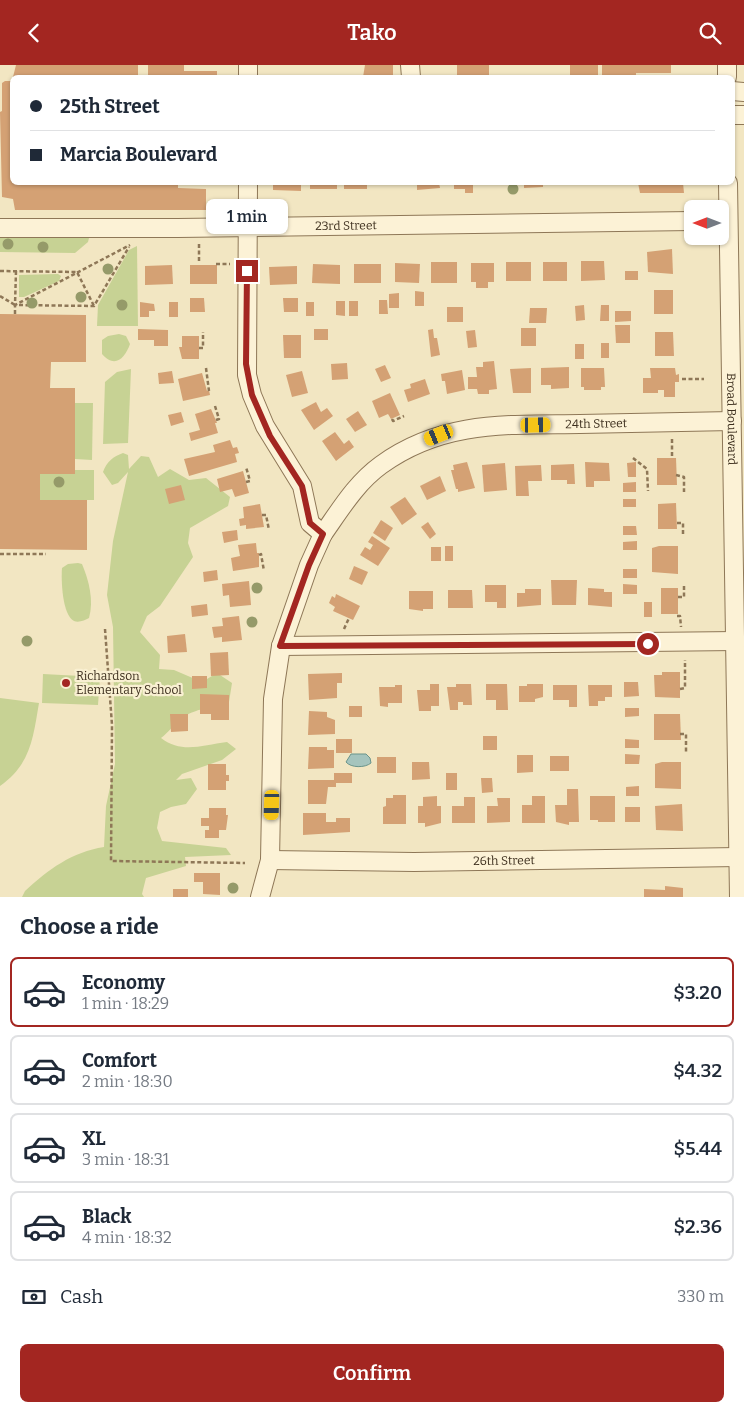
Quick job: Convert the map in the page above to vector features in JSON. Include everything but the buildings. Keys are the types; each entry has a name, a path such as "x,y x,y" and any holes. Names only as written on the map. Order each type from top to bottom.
{"street":[{"path":"248,185 247,375 252,395 268,431 302,486 310,523 323,534"},
{"name":"Broad Boulevard","path":"728,185 731,220 736,641 741,752 738,857 739,897"},
{"name":"23rd Street","path":"0,228 684,221"},
{"name":"24th Street","path":"260,897 270,859 273,699 280,646 309,565 323,534 355,489 380,465 416,444 439,435 486,426 732,421"},
{"path":"280,646 736,641"},
{"name":"26th Street","path":"270,859 414,862 738,857"}],"path":[{"path":"199,243 199,261"},
{"path":"192,244 207,243"},
{"path":"15,305 131,245 94,306"},
{"path":"216,264 230,264"},
{"path":"0,271 77,272"},
{"path":"15,314 16,271"},
{"path":"77,272 94,306"},
{"path":"0,296 15,305 94,306"},
{"path":"199,348 203,348 203,332"},
{"path":"206,368 209,391"},
{"path":"682,379 704,379"},
{"path":"215,406 219,419 216,420"},
{"path":"392,419 393,421 404,416"},
{"path":"672,439 672,458"},
{"path":"633,458 647,469 648,491"},
{"path":"246,467 250,481 246,482"},
{"path":"676,475 684,477 684,492"},
{"path":"262,515 266,515 269,530"},
{"path":"677,523 683,523 683,535"},
{"path":"0,554 46,554"},
{"path":"259,555 261,554 264,571"},
{"path":"678,597 684,597 684,584"},
{"path":"678,617 680,616 681,628"},
{"path":"342,632 349,618"},
{"path":"105,629 112,725 111,861 245,863"},
{"path":"680,689 685,688 685,659"},
{"path":"680,733 686,734 686,752"}],"green space":[{"path":"0,237 89,238 88,242 75,253 0,252"},
{"path":"137,246 138,326 97,326 98,305 129,250"},
{"path":"58,274 61,276 59,281 24,297 19,297 19,275"},
{"path":"119,334 126,336 130,344 125,354 119,360 111,361 102,354 102,340 108,336"},
{"path":"131,369 128,443 103,444 105,382 117,372"},
{"path":"75,403 93,403 92,460 75,459"},
{"path":"123,453 128,455 129,469 141,456 149,457 158,477 170,469 189,480 206,478 230,497 228,506 190,528 188,543 193,557 160,606 147,616 140,632 160,655 159,669 174,670 202,682 217,673 232,683 229,702 186,715 161,738 177,746 185,747 227,742 236,749 222,760 182,774 176,780 191,778 197,789 186,804 171,807 160,812 157,828 162,841 226,848 231,855 185,857 186,866 146,878 142,894 144,897 22,897 25,891 34,883 71,857 92,849 104,847 106,806 115,764 113,627 107,595 113,541 128,472 118,483 112,485 103,472 111,460"},
{"path":"75,470 94,470 94,500 40,500 40,474 75,474"},
{"path":"68,564 82,564 87,577 91,604 89,618 78,622 74,621 67,612 62,588 62,568"},
{"path":"43,674 100,677 98,705 42,703"},
{"path":"0,698 39,703 29,749 18,769 0,786"}],"water":[{"path":"351,754 366,754 370,758 371,763 362,766 348,764 346,762"}],"place":[{"name":"Richardson Elementary School","path":"66,683"}],"route":[{"path":"247,271 246,364 252,395 270,436 302,486 310,523 323,534 309,565 280,646 648,644"}]}
